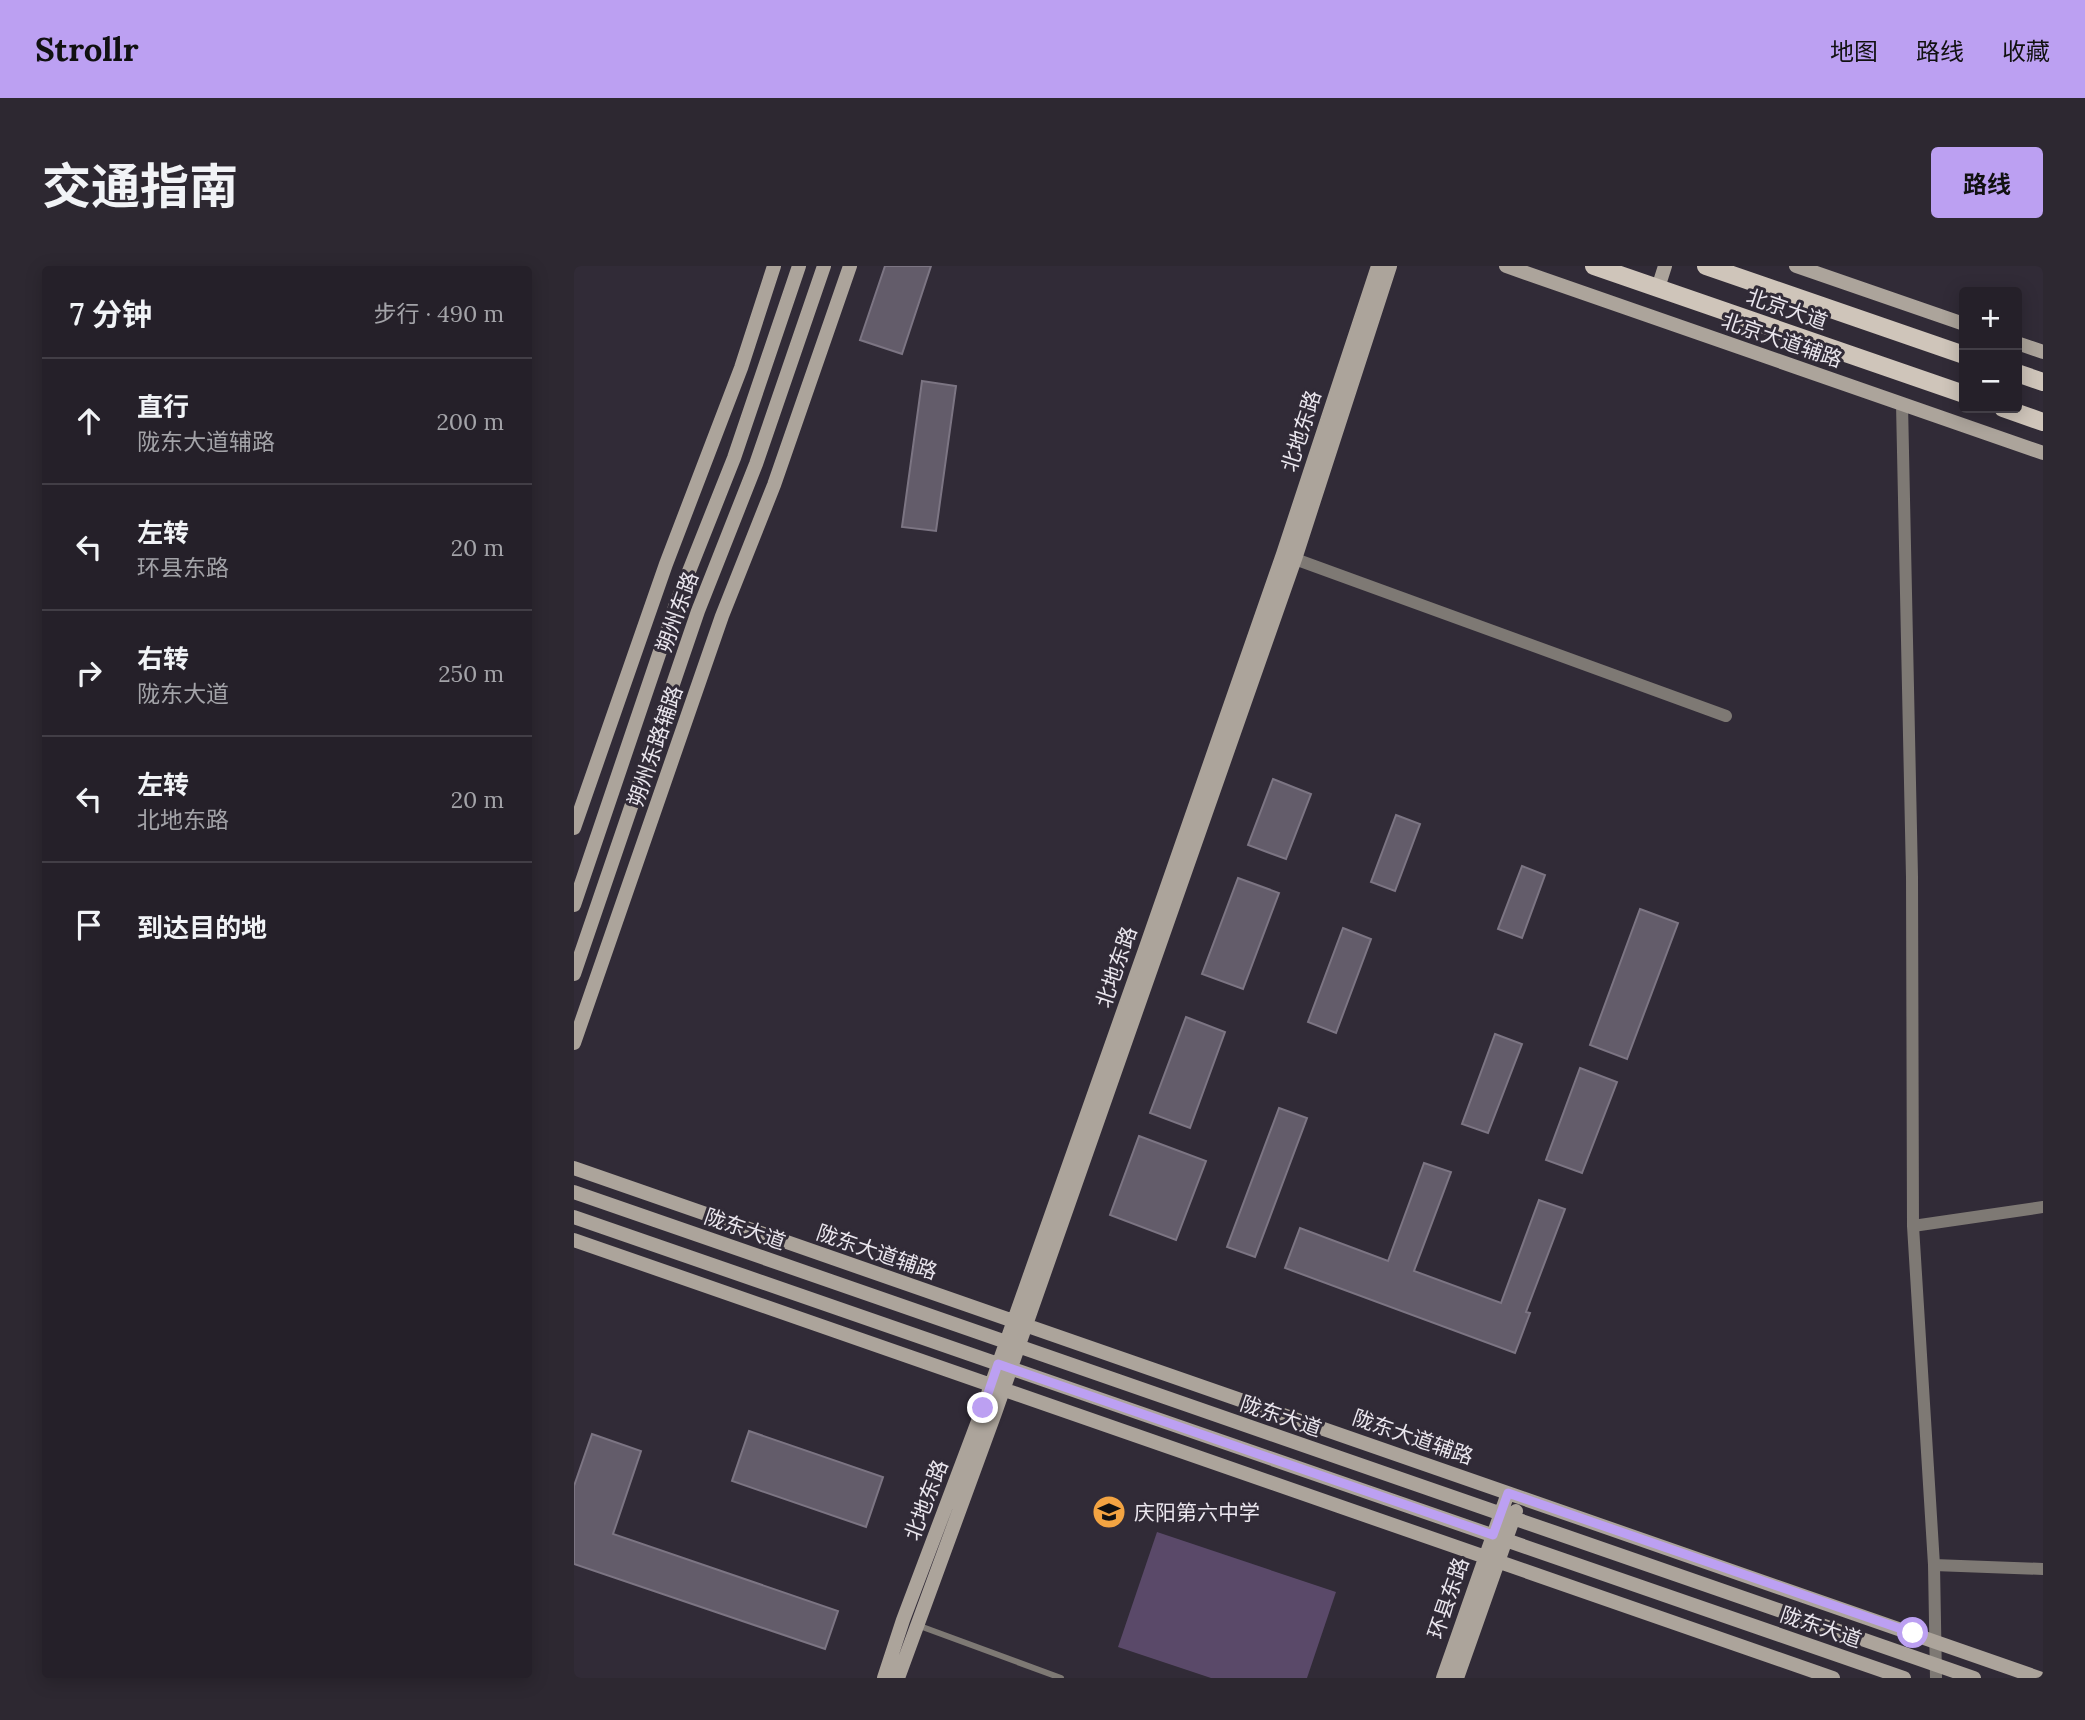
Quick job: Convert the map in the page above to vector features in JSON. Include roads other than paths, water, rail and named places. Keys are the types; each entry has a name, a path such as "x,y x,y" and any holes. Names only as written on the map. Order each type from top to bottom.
{"main road":[{"name":"北京大道","path":"1594,266 1959,392"},
{"name":"北京大道","path":"1706,266 1959,353"},
{"path":"2022,375 2043,382"},
{"path":"2017,413 2043,422"}],"street":[{"path":"574,828 666,564 741,368 774,266"},
{"name":"朔州东路","path":"574,905 676,604 734,458 799,266"},
{"name":"朔州东路","path":"574,974 698,611 756,464 824,266"},
{"name":"朔州东路辅路","path":"574,1042 722,616 774,485 850,266"},
{"name":"北地东路","path":"898,1678 1283,554 1378,266"},
{"name":"北地东路","path":"1019,1323 1295,559 1390,266"},
{"name":"北京大道辅路","path":"1506,266 2043,453"},
{"path":"1658,288 1665,266"},
{"path":"1796,266 1959,322"},
{"path":"2022,344 2043,352"},
{"path":"1902,404 1912,877 1913,1226 1934,1565 1936,1671"},
{"path":"1295,559 1726,716"},
{"name":"陇东大道辅路","path":"574,1168 2039,1678"},
{"name":"陇东大道","path":"574,1192 1507,1516 1936,1671 1974,1678"},
{"path":"1913,1226 2043,1207"},
{"name":"陇东大道","path":"574,1217 1904,1678"},
{"path":"574,1240 1833,1678"},
{"name":"北地东路","path":"884,1678 903,1620 997,1387"},
{"name":"环县东路","path":"1457,1678 1514,1495"},
{"name":"环县东路","path":"1443,1678 1492,1559"},
{"path":"1934,1565 2043,1569"}],"lane":[{"path":"916,1625 1061,1678"}],"place":[{"name":"庆阳第六中学","path":"1109,1512"}]}
